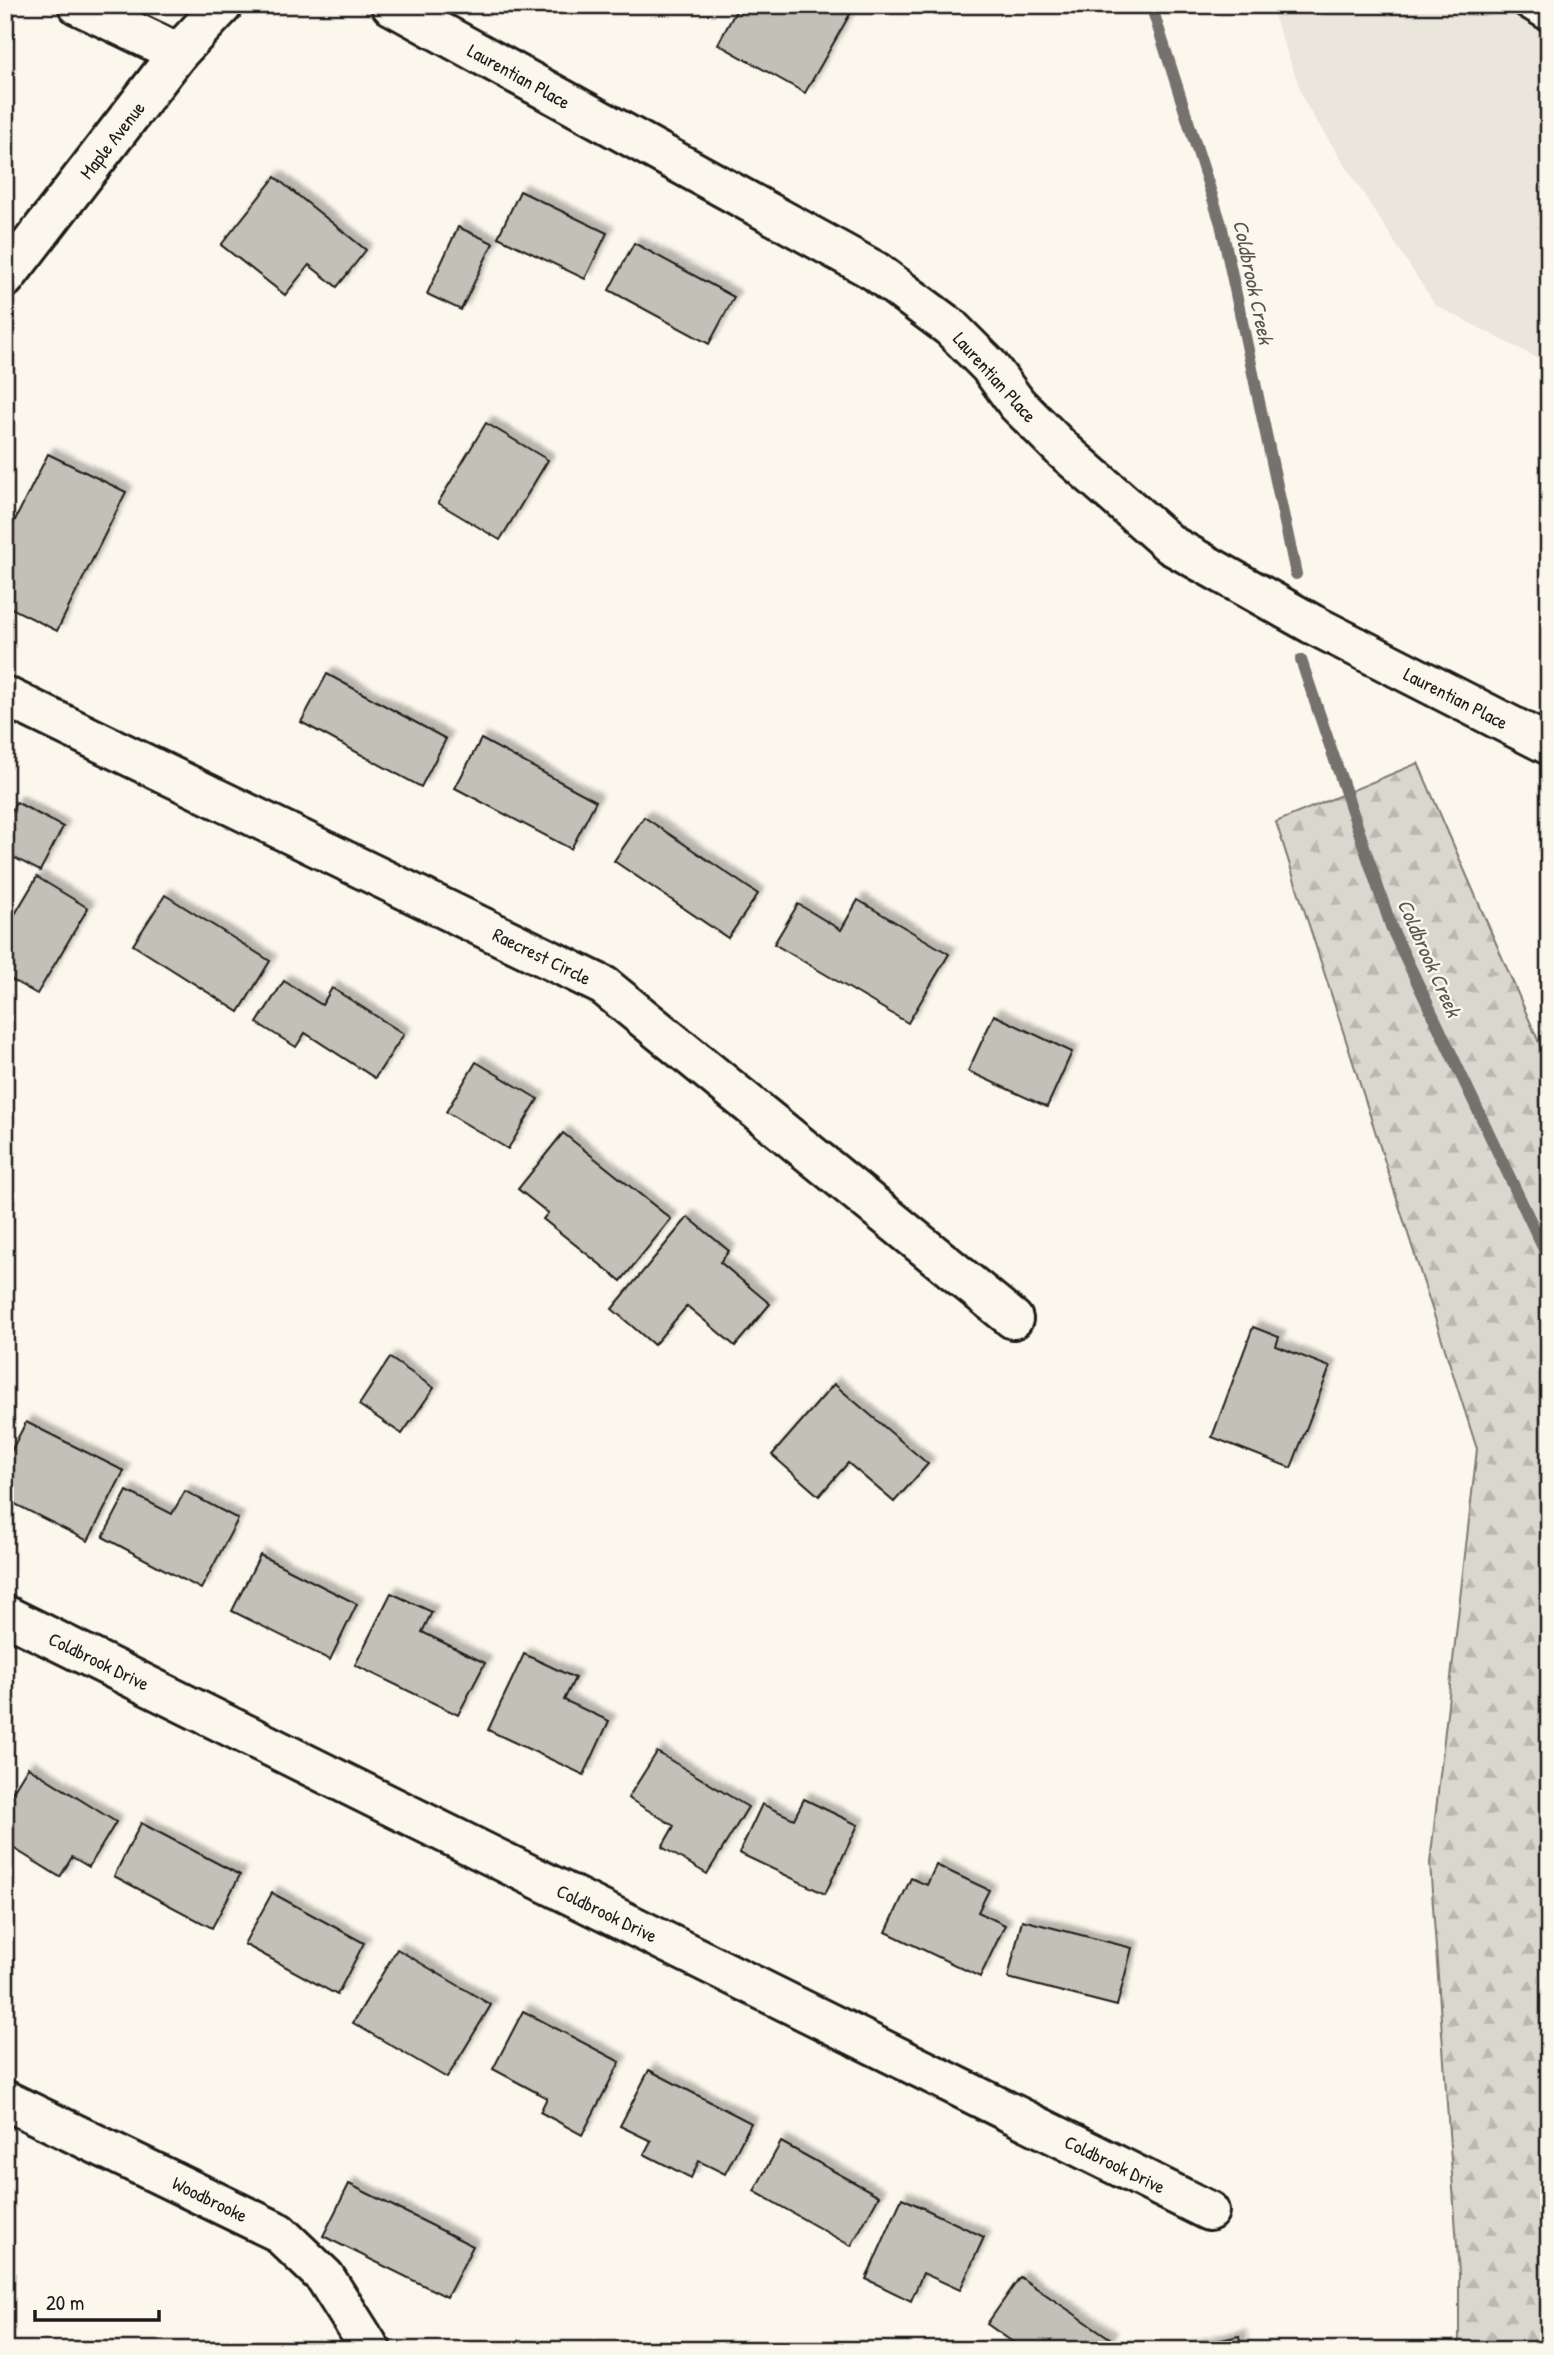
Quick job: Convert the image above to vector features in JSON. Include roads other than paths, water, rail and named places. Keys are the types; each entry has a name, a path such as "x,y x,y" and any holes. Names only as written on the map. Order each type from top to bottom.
{"street":[{"path":"78,5 178,53"},
{"name":"Maple Avenue","path":"5,278 178,53 223,5"},
{"name":"Laurentian Place","path":"391,5 875,271 950,327 989,366 1017,404 1064,451 1171,545 1312,624 1549,746"},
{"name":"Raecrest Circle","path":"5,696 604,986 1013,1319"},
{"name":"Coldbrook Drive","path":"5,1615 1209,2211"},
{"name":"Woodbrooke","path":"5,2100 278,2231 325,2277 371,2350"}],"lane":[{"path":"1525,5 1549,19"}],"waterway":[{"name":"Coldbrook Creek","path":"1151,5 1221,224 1296,574"},
{"name":"Coldbrook Creek","path":"1301,660 1392,929 1549,1260"}]}
